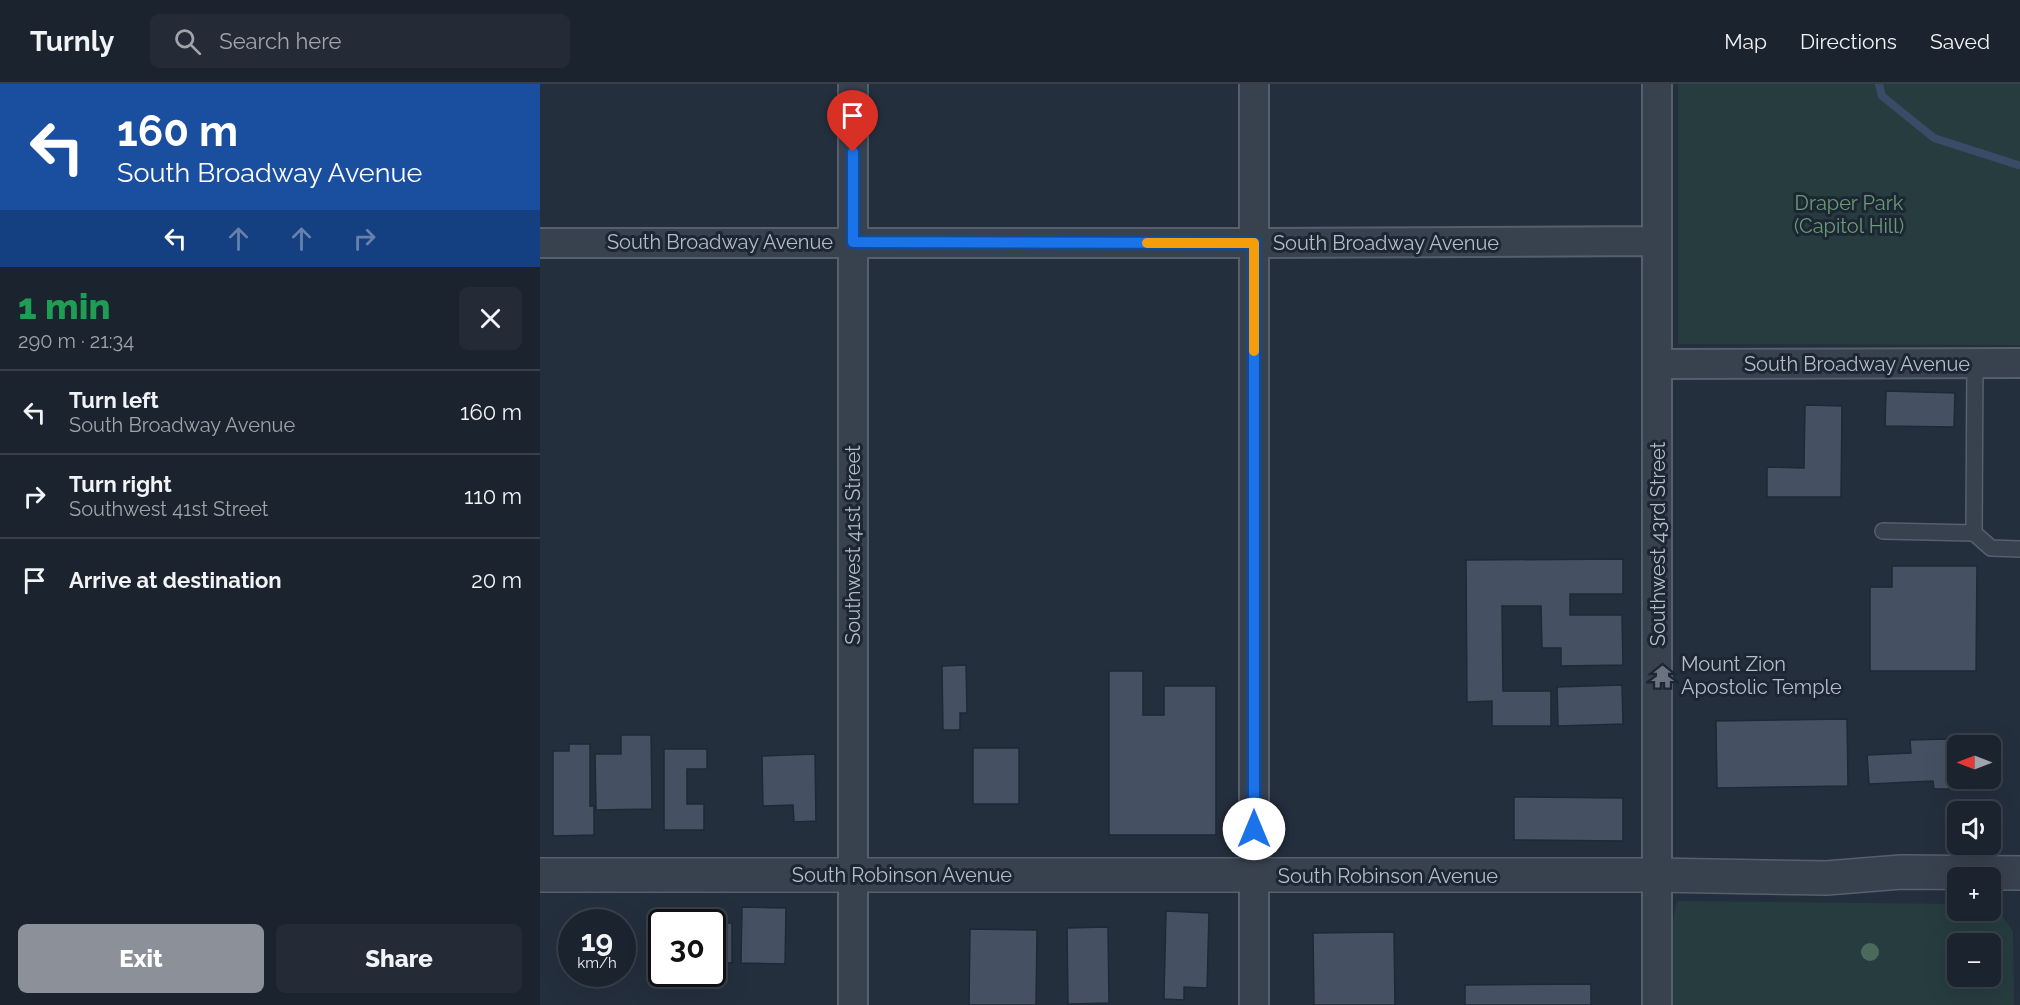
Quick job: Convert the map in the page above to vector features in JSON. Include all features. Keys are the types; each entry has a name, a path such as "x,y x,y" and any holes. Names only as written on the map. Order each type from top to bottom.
{"street":[{"name":"Southwest 41st Street","path":"852,1005 853,84"},
{"path":"1254,84 1254,1005"},
{"name":"Southwest 43rd Street","path":"1657,1005 1658,364 1656,241 1658,84"},
{"name":"South Broadway Avenue","path":"540,243 1656,241"},
{"name":"South Broadway Avenue","path":"1658,364 2020,363"},
{"name":"South Robinson Avenue","path":"540,875 1656,875 1826,878 1901,872 2020,873"}],"lane":[{"path":"1974,533 1975,363"},
{"path":"1883,531 1974,533 1991,548 2020,549"}],"green space":[{"name":"Draper Park (Capitol Hill)","path":"1678,84 2020,84 2020,345 1678,344"},
{"path":"1677,901 1947,904 1947,921 2001,921 2001,914 2013,931 2014,1005 1671,1005 1673,920"}],"building":[{"path":"1886,391 1955,393 1954,427 1885,426"},
{"path":"1805,405 1842,406 1841,497 1767,497 1767,467 1804,468"},
{"path":"1623,559 1623,594 1570,594 1570,615 1622,615 1623,665 1561,666 1561,648 1542,648 1541,606 1502,606 1503,691 1551,691 1551,726 1492,726 1492,701 1467,702 1466,560"},
{"path":"1892,566 1977,566 1976,671 1870,671 1870,587 1892,587"},
{"path":"966,665 967,713 960,713 960,730 943,730 942,666"},
{"path":"1109,671 1143,671 1143,715 1164,715 1164,686 1216,686 1216,835 1109,835"},
{"path":"1622,685 1623,724 1558,726 1557,687"},
{"path":"1847,719 1848,786 1717,788 1716,721"},
{"path":"621,735 651,735 652,809 596,810 595,754 621,754"},
{"path":"1947,739 1947,789 1934,789 1933,781 1869,784 1867,755 1911,753 1910,740"},
{"path":"569,744 590,744 590,806 594,806 594,835 553,836 553,751 569,751"},
{"path":"973,748 1019,748 1019,804 973,804"},
{"path":"664,749 707,749 707,769 687,769 687,804 704,804 704,830 664,830"},
{"path":"815,754 816,821 794,822 793,805 763,806 762,756"},
{"path":"1514,797 1623,798 1623,841 1514,840"},
{"path":"742,907 786,908 785,964 741,963"},
{"path":"1166,911 1209,913 1207,988 1184,987 1184,1000 1164,999"},
{"path":"726,923 732,923 732,963 726,963"},
{"path":"1108,927 1109,1003 1068,1004 1067,928"},
{"path":"970,929 1037,930 1036,1005 969,1005"},
{"path":"1394,932 1395,1005 1314,1005 1313,933"},
{"path":"1591,984 1591,1005 1465,1005 1465,985"}],"waterway":[{"path":"1879,84 1882,96 1934,138 2018,165"}],"slow traffic":[{"path":"1147,243 1254,243 1254,351"}],"place":[{"name":"Mount Zion Apostolic Temple","path":"1663,676"}],"route":[{"path":"853,152 853,242 1254,243 1254,829"}]}
